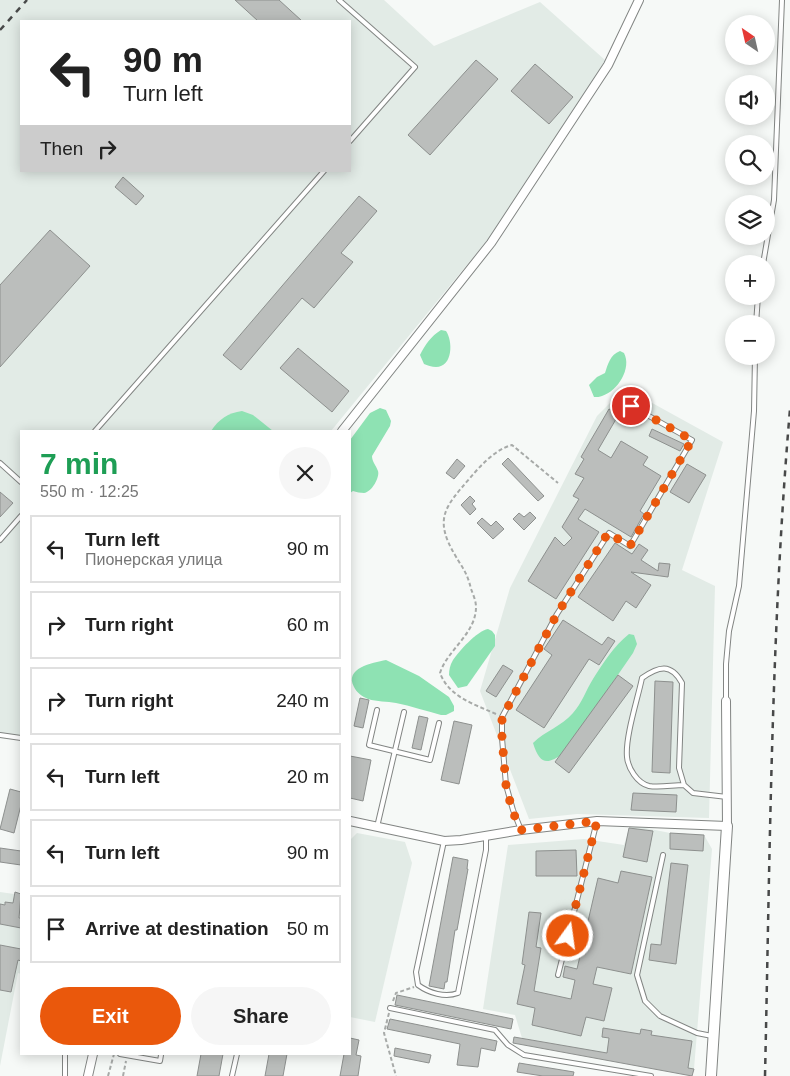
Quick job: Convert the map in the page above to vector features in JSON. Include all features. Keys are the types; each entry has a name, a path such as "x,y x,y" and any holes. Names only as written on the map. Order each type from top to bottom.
{"street":[{"path":"343,430 492,243 608,65 639,0"},
{"path":"711,1076 727,826 726,701"},
{"path":"351,821 444,841 597,821 727,826"},
{"path":"88,1076 93,1055"}],"lane":[{"path":"339,0 415,67 351,141"},
{"path":"765,255 774,200 782,0"},
{"path":"96,430 323,172"},
{"path":"726,701 726,664 729,631 739,586 746,508 754,411 755,365"},
{"path":"521,830 512,810 506,785 502,718 557,614 608,533 630,546 692,440 631,406"},
{"path":"0,463 20,481"},
{"path":"0,540 20,517"},
{"path":"684,785 649,786 638,780 627,759 627,747 642,678 653,670 667,668 677,673 682,683 679,768 684,785 692,793 727,797"},
{"path":"377,710 369,745 430,760 439,723"},
{"path":"377,827 404,712"},
{"path":"0,735 20,738"},
{"path":"558,975 597,821"},
{"path":"444,841 416,972 418,986 426,991 450,996 458,993 486,850 486,837"},
{"path":"663,855 637,975 645,1001 660,1016 697,1033 714,1036"},
{"path":"390,1008 495,1030 508,1045 524,1055 652,1076"},
{"path":"65,1055 65,1076"},
{"path":"124,1055 160,1061 160,1055"},
{"path":"232,1076 237,1055"}],"path":[{"path":"502,718 457,696 447,688 440,674 443,663 467,632 477,606 467,572 448,544 443,529 444,515 452,499 474,472 503,447 512,445 558,483"},
{"path":"396,1076 384,1033 390,1008 396,993 418,986"},
{"path":"108,1076 114,1055"},
{"path":"123,1076 127,1056"}],"shaded area":[{"path":"0,0 384,0 434,46 540,2 605,60 538,178 332,430 20,430 20,740 0,738"},
{"path":"625,388 723,442 682,570 715,586 709,818 577,814 529,819 480,691 510,588 597,416"},
{"path":"630,825 670,833 704,835 712,849 694,1069 522,1038 515,1015 483,1009 508,845 584,839 624,845"},
{"path":"357,833 405,842 412,863 375,1022 351,1017 351,839"},
{"path":"0,892 20,895 20,974 18,973 0,1066"}],"green space":[{"path":"441,330 446,331 450,341 450,353 446,363 442,366 434,367 424,364 420,355 434,335"},
{"path":"620,351 624,353 626,359 625,372 622,378 608,393 600,397 594,397 589,385 597,377 605,373 612,357"},
{"path":"380,408 386,410 391,421 390,426 372,456 378,471 377,480 367,492 351,492 351,439 370,413"},
{"path":"242,411 253,415 272,430 212,430 224,417"},
{"path":"488,629 495,635 495,646 467,686 458,688 449,675 452,662 469,642 479,633"},
{"path":"629,634 634,635 637,644 633,653 564,753 553,760 545,761 541,759 533,743 573,713 605,661 618,644"},
{"path":"386,660 419,676 449,697 454,706 454,711 441,715 393,702 371,700 360,694 355,689 352,681 356,671 367,665"}],"building":[{"path":"235,0 279,0 301,20 257,20"},
{"path":"476,60 498,79 430,155 408,135"},
{"path":"535,64 573,97 549,124 511,91"},
{"path":"123,177 144,196 136,205 115,187"},
{"path":"359,196 377,211 341,253 353,262 314,308 302,298 241,370 223,355"},
{"path":"50,230 90,266 0,367 0,285"},
{"path":"298,348 349,391 332,412 280,368"},
{"path":"609,409 619,414 598,450 611,458 621,441 648,457 643,465 661,476 640,511 644,514 631,537 585,509 578,519 599,532 556,599 528,581 555,537 564,546 572,538 562,527 579,499 573,496 584,478 575,474 584,459 581,457"},
{"path":"652,429 684,444 680,451 649,436"},
{"path":"508,458 544,496 538,501 502,464"},
{"path":"457,459 465,466 454,479 446,473"},
{"path":"687,464 706,475 689,503 670,492"},
{"path":"0,492 13,503 0,517"},
{"path":"470,496 475,501 472,504 476,509 470,515 461,505"},
{"path":"530,512 536,518 524,530 513,519 519,513 524,517"},
{"path":"482,518 491,526 496,521 504,529 493,539 477,523"},
{"path":"615,543 632,554 639,544 648,550 641,560 658,571 659,563 670,564 668,577 631,572 651,585 636,608 626,601 613,621 578,597"},
{"path":"563,620 602,645 608,637 615,641 599,665 589,659 544,728 516,710 552,655 544,649"},
{"path":"503,665 513,671 496,697 486,691"},
{"path":"618,675 633,686 569,773 555,762"},
{"path":"655,681 673,682 670,773 652,772"},
{"path":"360,698 369,700 363,728 354,726"},
{"path":"419,716 428,718 421,750 412,748"},
{"path":"454,721 472,725 459,784 441,780"},
{"path":"351,756 371,760 363,801 351,798"},
{"path":"10,789 20,792 20,809 14,833 0,829"},
{"path":"633,793 677,795 676,812 631,810"},
{"path":"629,828 653,831 647,862 623,857"},
{"path":"670,833 704,835 703,851 670,849"},
{"path":"0,848 20,851 20,865 0,862"},
{"path":"576,850 577,876 536,876 536,851"},
{"path":"453,857 468,860 468,869 457,930 455,930 447,982 445,982 444,989 429,986"},
{"path":"671,863 688,865 676,964 649,960 651,944 661,945"},
{"path":"621,871 652,877 631,974 597,967 593,984 612,988 604,1021 586,1017 581,1036 532,1025 535,1008 517,1004 525,965 522,964 529,912 541,913 536,947 541,948 534,991 571,999 575,980 563,977 565,966 577,969 598,878 618,883"},
{"path":"15,892 20,894 20,928 0,924 0,904 5,905 5,902 13,903"},
{"path":"0,945 20,949 20,961 18,960 11,992 0,990"},
{"path":"397,995 513,1019 511,1029 395,1005"},
{"path":"390,1019 497,1041 495,1051 481,1048 478,1067 457,1065 460,1044 387,1029"},
{"path":"603,1028 640,1034 641,1029 652,1031 651,1035 692,1041 688,1068 694,1069 692,1076 513,1043 514,1037 607,1053 609,1038 602,1037"},
{"path":"351,1038 359,1040 356,1055 361,1056 358,1076 340,1076 344,1055 351,1055"},
{"path":"395,1048 431,1055 429,1063 394,1056"},
{"path":"201,1055 223,1055 219,1076 197,1076"},
{"path":"269,1055 287,1055 283,1076 265,1076"},
{"path":"519,1063 574,1072 573,1076 543,1076 517,1072"}],"railway":[{"path":"0,30 27,0"},
{"path":"765,1076 775,659 790,409"}],"route":[{"path":"568,936 597,821 521,830 512,810 506,785 502,718 557,614 608,533 630,546 692,440 631,406"}]}
